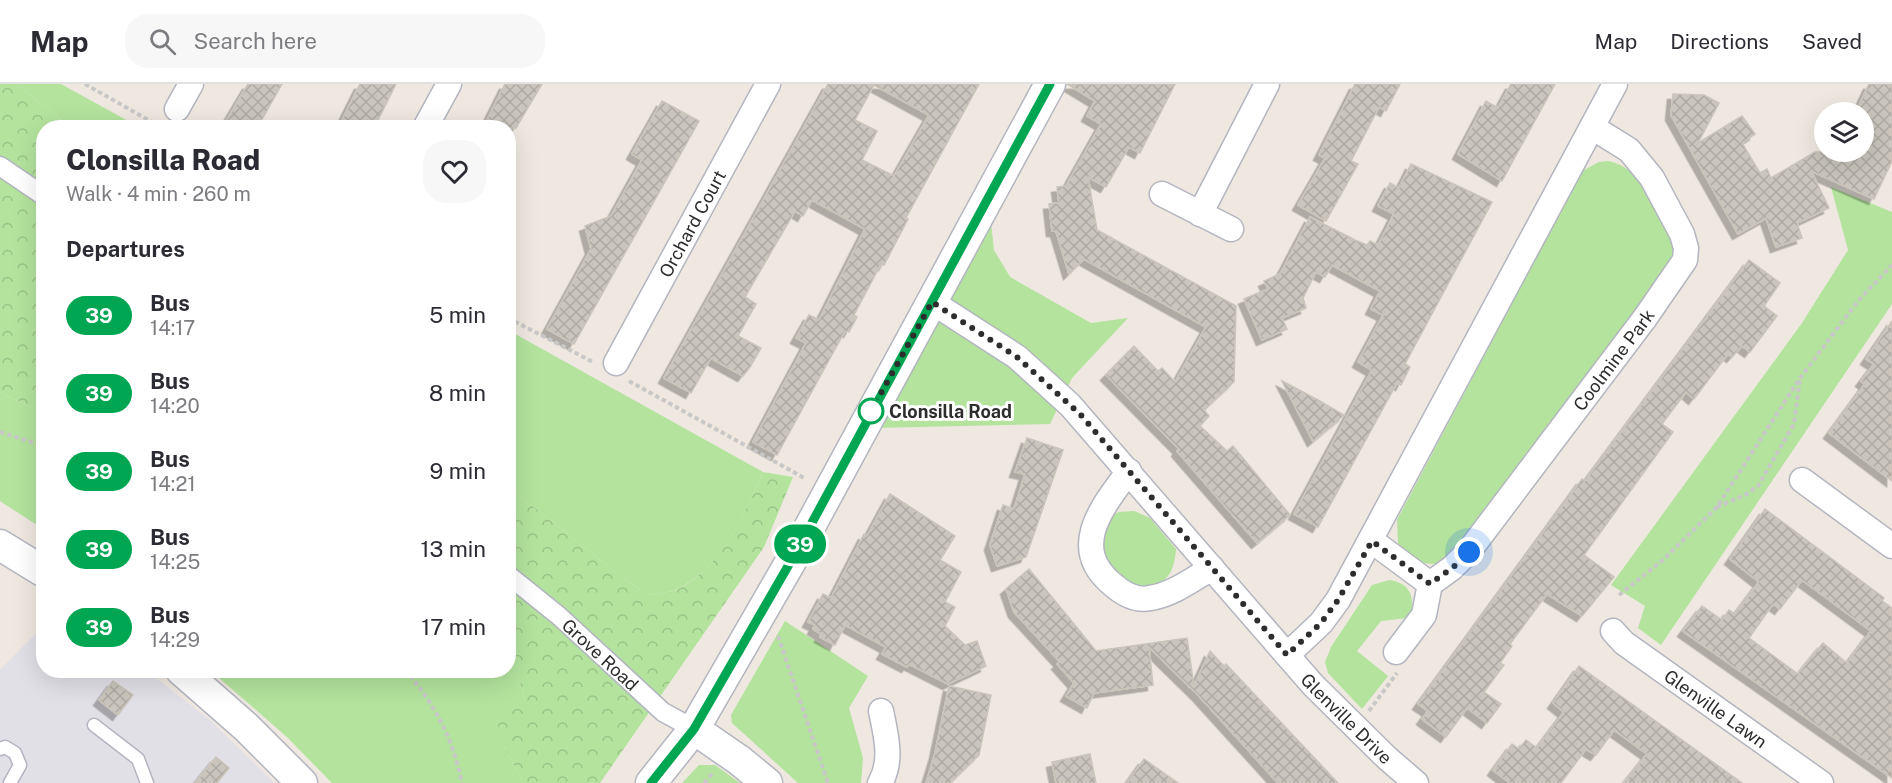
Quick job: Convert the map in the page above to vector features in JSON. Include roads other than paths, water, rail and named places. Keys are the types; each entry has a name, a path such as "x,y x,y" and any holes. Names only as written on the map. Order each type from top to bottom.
{"street":[{"path":"177,109 191,84"},
{"path":"429,120 449,84"},
{"name":"Orchard Court","path":"612,369 768,84"},
{"path":"651,783 694,729 828,492 1050,84"},
{"path":"1200,214 1267,84"},
{"path":"1287,655 1321,623 1338,600 1372,541 1615,84"},
{"name":"Coolmine Park","path":"1430,584 1460,562 1469,552 1645,318 1684,260 1686,248 1682,234 1641,162 1629,150 1592,128"},
{"path":"0,166 36,191"},
{"path":"1162,194 1231,230"},
{"name":"Glenville Drive","path":"932,302 991,339 1037,374 1080,414 1287,655 1342,715 1416,783"},
{"path":"1129,471 1096,519 1091,539 1091,553 1096,567 1107,580 1133,597 1147,599 1162,596 1212,568"},
{"path":"1802,480 1892,546"},
{"path":"1372,541 1430,584 1424,615 1396,652"},
{"path":"0,545 36,567"},
{"name":"Grove Road","path":"516,581 559,616 663,712 694,729"},
{"name":"Glenville Lawn","path":"1613,631 1624,642 1821,783"},
{"path":"190,678 246,727 302,783"},
{"path":"880,783 885,773 888,743 881,711"},
{"path":"694,729 740,760 767,783"}],"lane":[{"path":"94,725 138,759 147,783"},
{"path":"0,749 5,747 10,749 20,765 10,783"}],"place":[{"name":"Clonsilla Road","path":"871,411"}]}
